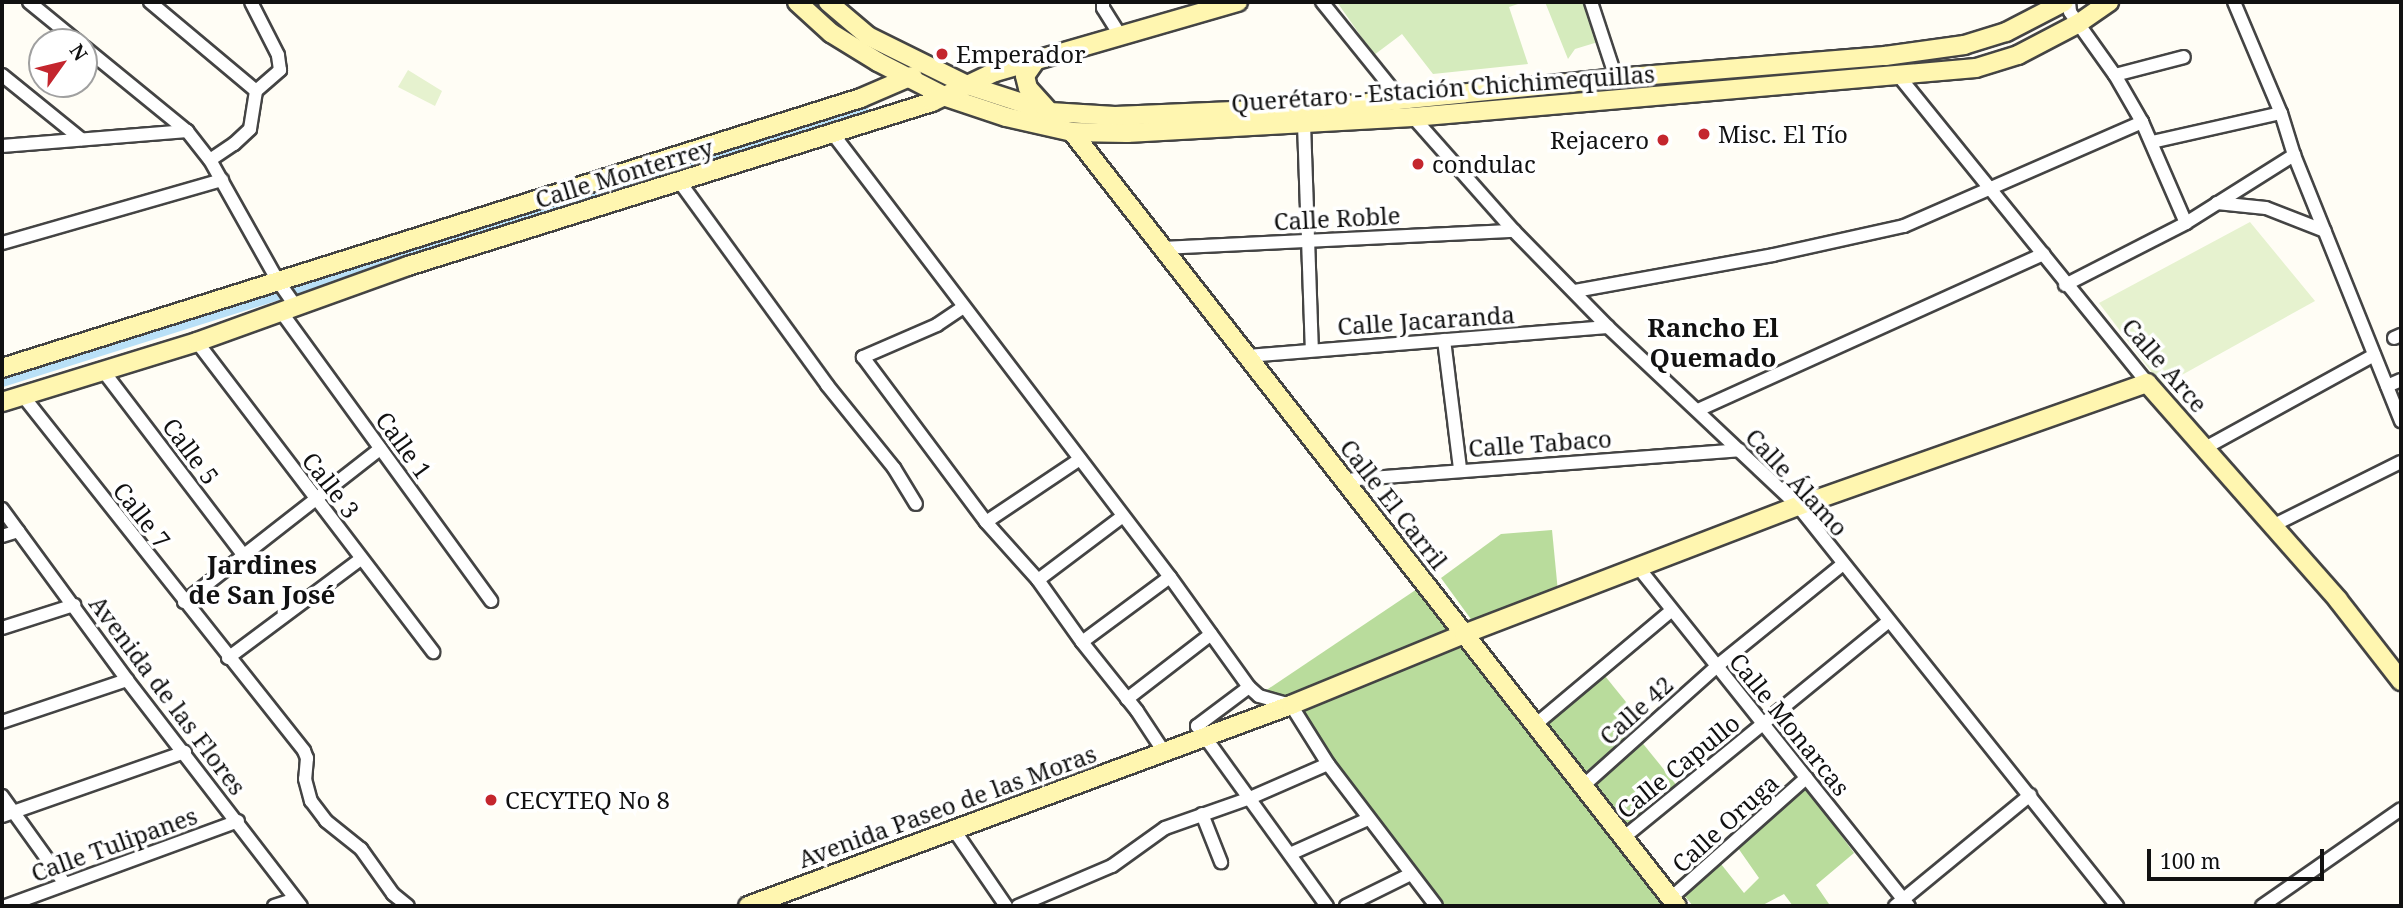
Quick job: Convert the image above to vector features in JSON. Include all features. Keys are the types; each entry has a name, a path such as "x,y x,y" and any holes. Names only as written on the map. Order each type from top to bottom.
{"main road":[{"name":"Querétaro - Estación Chichimequillas","path":"797,2 831,33 878,62 946,97 1006,117 1072,132 1157,133 1413,117 1976,68 2018,55 2079,23 2109,2"},
{"name":"Querétaro - Estación Chichimequillas","path":"828,2 868,36 931,70 967,85 1050,112 1115,116 1180,116 1402,101 1616,78 1885,56 1964,46 2006,32 2066,2"},
{"path":"931,70 995,72 1119,34 1238,2"},
{"path":"1035,60 1025,76 1028,88 1050,112"},
{"path":"878,62 884,78 881,87"},
{"name":"Calle Monterrey","path":"2,368 861,98 881,87 931,70"},
{"name":"Calle Monterrey","path":"2,402 197,342 408,265 946,97 995,72"},
{"path":"861,98 872,106 873,113 863,123"},
{"name":"Calle El Carril","path":"1072,132 1674,902"},
{"name":"Calle Arce","path":"2147,383 2338,600 2401,681"},
{"name":"Avenida Paseo de las Moras","path":"748,906 1291,705 1464,634 1798,506 2147,383"}],"street":[{"path":"30,2 61,28"},
{"path":"150,2 256,90"},
{"path":"1322,2 1402,101"},
{"path":"1591,2 1616,78"},
{"path":"2066,2 2070,12 2115,75 2152,142 2186,223"},
{"path":"2234,2 2281,113 2294,155 2401,421"},
{"path":"210,160 250,129 256,90 280,70 280,63 255,3"},
{"path":"1101,4 1119,34"},
{"path":"2115,75 2184,57"},
{"name":"Calle 1","path":"98,58 187,131 210,160 291,308 380,449 491,601"},
{"path":"2,75 81,139"},
{"name":"Calle Arce","path":"1898,75 2065,285 2147,383"},
{"path":"2152,142 2281,113"},
{"name":"Calle Álamo","path":"1413,117 1514,231 1608,327 1798,506 2117,906"},
{"path":"1574,291 1773,255 1904,226 2141,122"},
{"path":"1304,124 1312,350"},
{"path":"2,146 187,131"},
{"path":"832,134 962,308 1170,577 1249,687 1259,696 1291,705 1328,764 1436,906"},
{"path":"2065,285 2186,223 2294,155"},
{"path":"2,243 222,180"},
{"path":"679,181 827,385 894,468 916,504"},
{"path":"2216,203 2266,208 2325,231"},
{"name":"Calle Roble","path":"1163,248 1514,231"},
{"path":"1698,410 2043,254"},
{"path":"962,308 937,325 863,357 986,522 1038,580 1164,752"},
{"name":"Calle Jacaranda","path":"1247,355 1608,327"},
{"path":"1444,340 1460,469"},
{"name":"Calle 3","path":"197,342 433,652"},
{"path":"2204,448 2374,355"},
{"name":"Calle 5","path":"104,372 244,556"},
{"path":"2387,386 2401,380"},
{"name":"Calle 7","path":"23,396 307,758 305,779 311,801 326,821 362,849 393,894 408,906"},
{"path":"184,602 380,449"},
{"name":"Calle Tabaco","path":"1344,480 1460,469 1740,450"},
{"path":"986,522 1080,459"},
{"path":"2272,527 2401,462"},
{"name":"Avenida de las Flores","path":"2,509 127,680 238,821 298,903"},
{"path":"1038,580 1123,516"},
{"path":"2,536 18,531"},
{"path":"228,658 361,559"},
{"name":"Calle 42","path":"1583,786 1717,666 1843,564"},
{"name":"Calle Monarcas","path":"1638,567 1806,778 1902,904"},
{"path":"1082,642 1170,577"},
{"path":"2,628 74,605"},
{"path":"1535,725 1671,611"},
{"name":"Calle Capullo","path":"1623,838 1889,621"},
{"path":"1127,699 1211,634"},
{"path":"2,722 127,680"},
{"path":"1249,687 1197,726 1327,906"},
{"path":"8,814 185,752"},
{"path":"1017,906 1112,866 1165,828 1250,799 1328,764"},
{"name":"Calle Oruga","path":"1674,902 1806,778"},
{"path":"1902,904 2030,795"},
{"path":"2,796 8,814 65,884"},
{"path":"2262,906 2401,809"},
{"path":"1202,814 1220,862"},
{"path":"1290,854 1368,819"},
{"name":"Calle Tulipanes","path":"6,906 238,821"},
{"path":"954,830 1006,906"},
{"path":"1346,906 1411,874"},
{"path":"274,906 298,903"}],"green space":[{"path":"1337,2 1524,2 1509,7 1528,64 1433,74 1402,34 1374,55"},
{"path":"1545,2 1585,2 1598,42 1575,49 1568,59"},
{"path":"408,70 442,91 435,106 398,87"},
{"path":"2250,222 2315,301 2162,386 2099,303"},
{"path":"1552,530 1558,592 1473,622 1441,578 1501,534"},
{"path":"1423,585 1460,631 1283,700 1262,693"},
{"path":"1465,638 1667,895 1663,906 1439,906 1415,866 1395,846 1289,705"},
{"path":"1605,676 1644,724 1585,772 1546,724"},
{"path":"1640,740 1678,787 1628,827 1590,780"},
{"path":"1805,786 1854,853 1816,885 1829,904 1793,906 1784,894 1761,906 1693,906 1683,894 1721,864 1744,893 1759,878 1738,848"}],"waterway":[{"path":"2,381 862,110"}],"place":[{"name":"Emperador","path":"942,54"},
{"name":"Misc. El Tío","path":"1704,134"},
{"name":"Rejacero","path":"1663,140"},
{"name":"condulac","path":"1418,164"},
{"name":"CECYTEQ No 8","path":"491,800"}],"district":[{"name":"Rancho El Quemado","path":"1713,343"},
{"name":"Jardines de San José","path":"262,580"}]}
